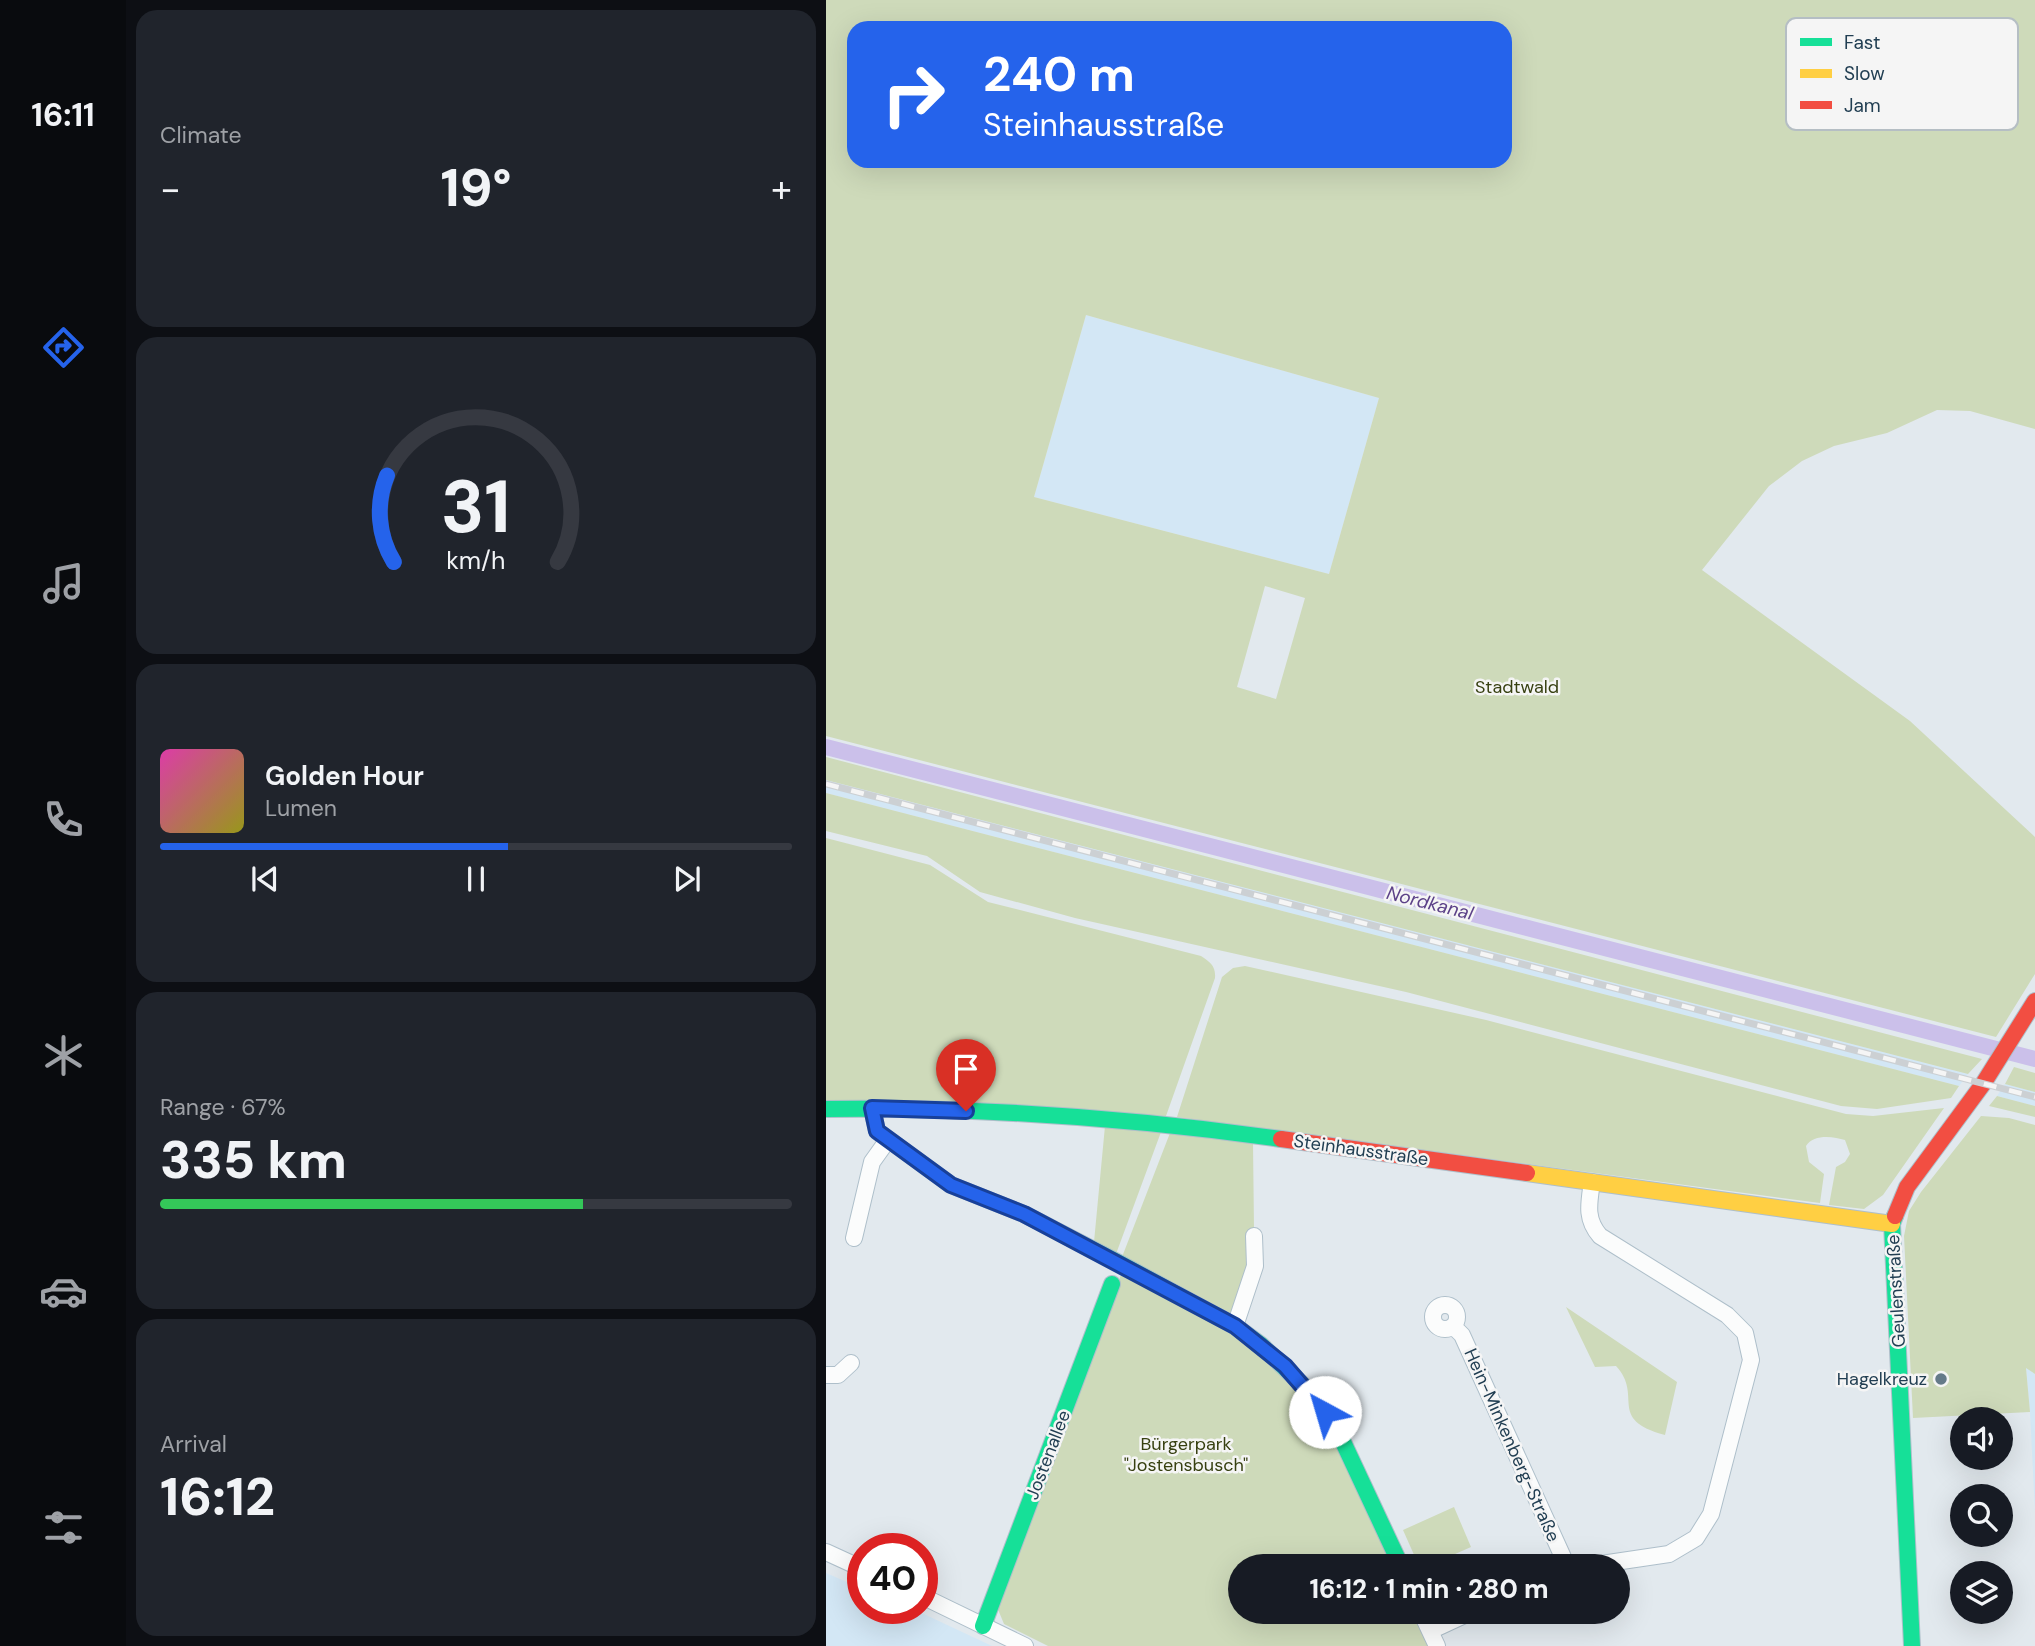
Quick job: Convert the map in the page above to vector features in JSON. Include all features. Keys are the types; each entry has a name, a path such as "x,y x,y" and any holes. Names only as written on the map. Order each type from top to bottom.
{"street":[{"name":"Geulenstraße","path":"1912,1646 1892,1224 1907,1187 2015,1034 2030,1021 2035,1001"},
{"name":"Steinhausstraße","path":"826,1109 872,1108 1117,1119 1892,1224"},
{"path":"872,1108 877,1131 887,1141 951,1185 1024,1214 1235,1326 1285,1366 1313,1395 1337,1429 1395,1554"},
{"path":"854,1238 872,1162 887,1141"},
{"path":"1592,1182 1588,1211 1590,1225 1600,1236 1727,1315 1745,1333 1751,1360 1711,1514 1696,1538 1669,1554 1630,1560"},
{"path":"1235,1326 1255,1265 1254,1236"},
{"name":"Jostenallee","path":"984,1626 1112,1284"},
{"name":"Hein-Minkenberg-Straße","path":"1454,1326 1468,1347 1562,1554"},
{"path":"826,1375 838,1375 851,1363"},
{"path":"826,1552 847,1562"},
{"path":"938,1604 1025,1646"},
{"path":"1433,1638 1453,1624"}],"shaded area":[{"path":"1086,315 1379,398 1329,574 1034,497"},
{"path":"826,780 1968,1074 1959,1086 826,793"},
{"path":"2005,1084 2035,1092 2035,1106 1997,1096"},
{"path":"2026,1367 2035,1374 2035,1512 2030,1412"},
{"path":"826,1573 847,1582 847,1624 938,1624 938,1621 992,1646 826,1646"}],"green space":[{"name":"Stadtwald","path":"826,0 2035,0 2035,429 1970,411 1937,410 1887,433 1834,446 1802,461 1769,486 1702,570 1910,721 2035,837 2035,974 1996,1037 826,736","holes":["1086,315 1379,398 1329,574 1034,497","1265,586 1305,598 1276,699 1237,687"]},
{"path":"826,757 1982,1059 1968,1074 826,780"},
{"path":"826,793 1959,1086 1951,1098 1877,1109 1841,1106 1406,992 1075,918 980,892 927,856 826,831"},
{"path":"826,838 930,865 988,902 1201,956 1207,960 1213,967 1215,978 1166,1116 826,1100"},
{"path":"1245,966 1486,1020 1846,1114 1873,1116 1944,1108 1883,1195 1864,1209 1829,1205 1836,1167 1845,1162 1850,1154 1845,1140 1835,1138 1813,1139 1806,1146 1809,1162 1824,1174 1820,1203 1177,1117 1222,977 1233,968"},
{"path":"2014,1067 2035,1073 2035,1092 2005,1084"},
{"path":"1997,1096 2035,1106 2035,1117 1989,1106"},
{"path":"1981,1116 2009,1118 2035,1125 2035,1374 2026,1368 2030,1412 2013,1413 2013,1407 1950,1407 1950,1416 1913,1418 1904,1236 1909,1211"},
{"path":"1105,1126 1161,1132 1116,1254 1094,1242"},
{"path":"1170,1133 1253,1143 1254,1229 1251,1261 1231,1314 1122,1257"},
{"name":"Bürgerpark \"Jostensbusch\"","path":"1122,1272 1237,1334 1280,1369 1332,1433 1390,1554 1228,1554 1228,1624 1421,1624 1431,1646 1048,1646 1004,1624 997,1607"},
{"path":"1566,1307 1677,1382 1665,1435 1636,1422 1631,1414 1624,1377 1616,1366 1595,1367"},
{"path":"1454,1507 1471,1547 1455,1554 1414,1554 1403,1530"}],"waterway":[{"name":"Nordkanal","path":"826,747 2035,1059"}],"railway":[{"path":"826,784 2035,1097"}],"traffic: fast":[{"path":"872,1108 877,1131 951,1185 1024,1214 1119,1263 1235,1326 1261,1345 1313,1395 1337,1429 1395,1554"},
{"path":"826,1109 1054,1115 1281,1139"},
{"path":"1895,1216 1892,1224 1912,1646"},
{"path":"983,1626 1112,1284"}],"traffic: slow":[{"path":"1527,1173 1892,1224"}],"traffic: jam":[{"path":"1895,1216 1907,1187 1983,1084 2035,1001"},
{"path":"1281,1139 1527,1173"}],"place":[{"name":"Hagelkreuz","path":"1941,1379"}],"route":[{"path":"966,1111 872,1108 877,1131 887,1141 951,1185 970,1195 1024,1214 1235,1326 1285,1366 1325,1412"}]}
